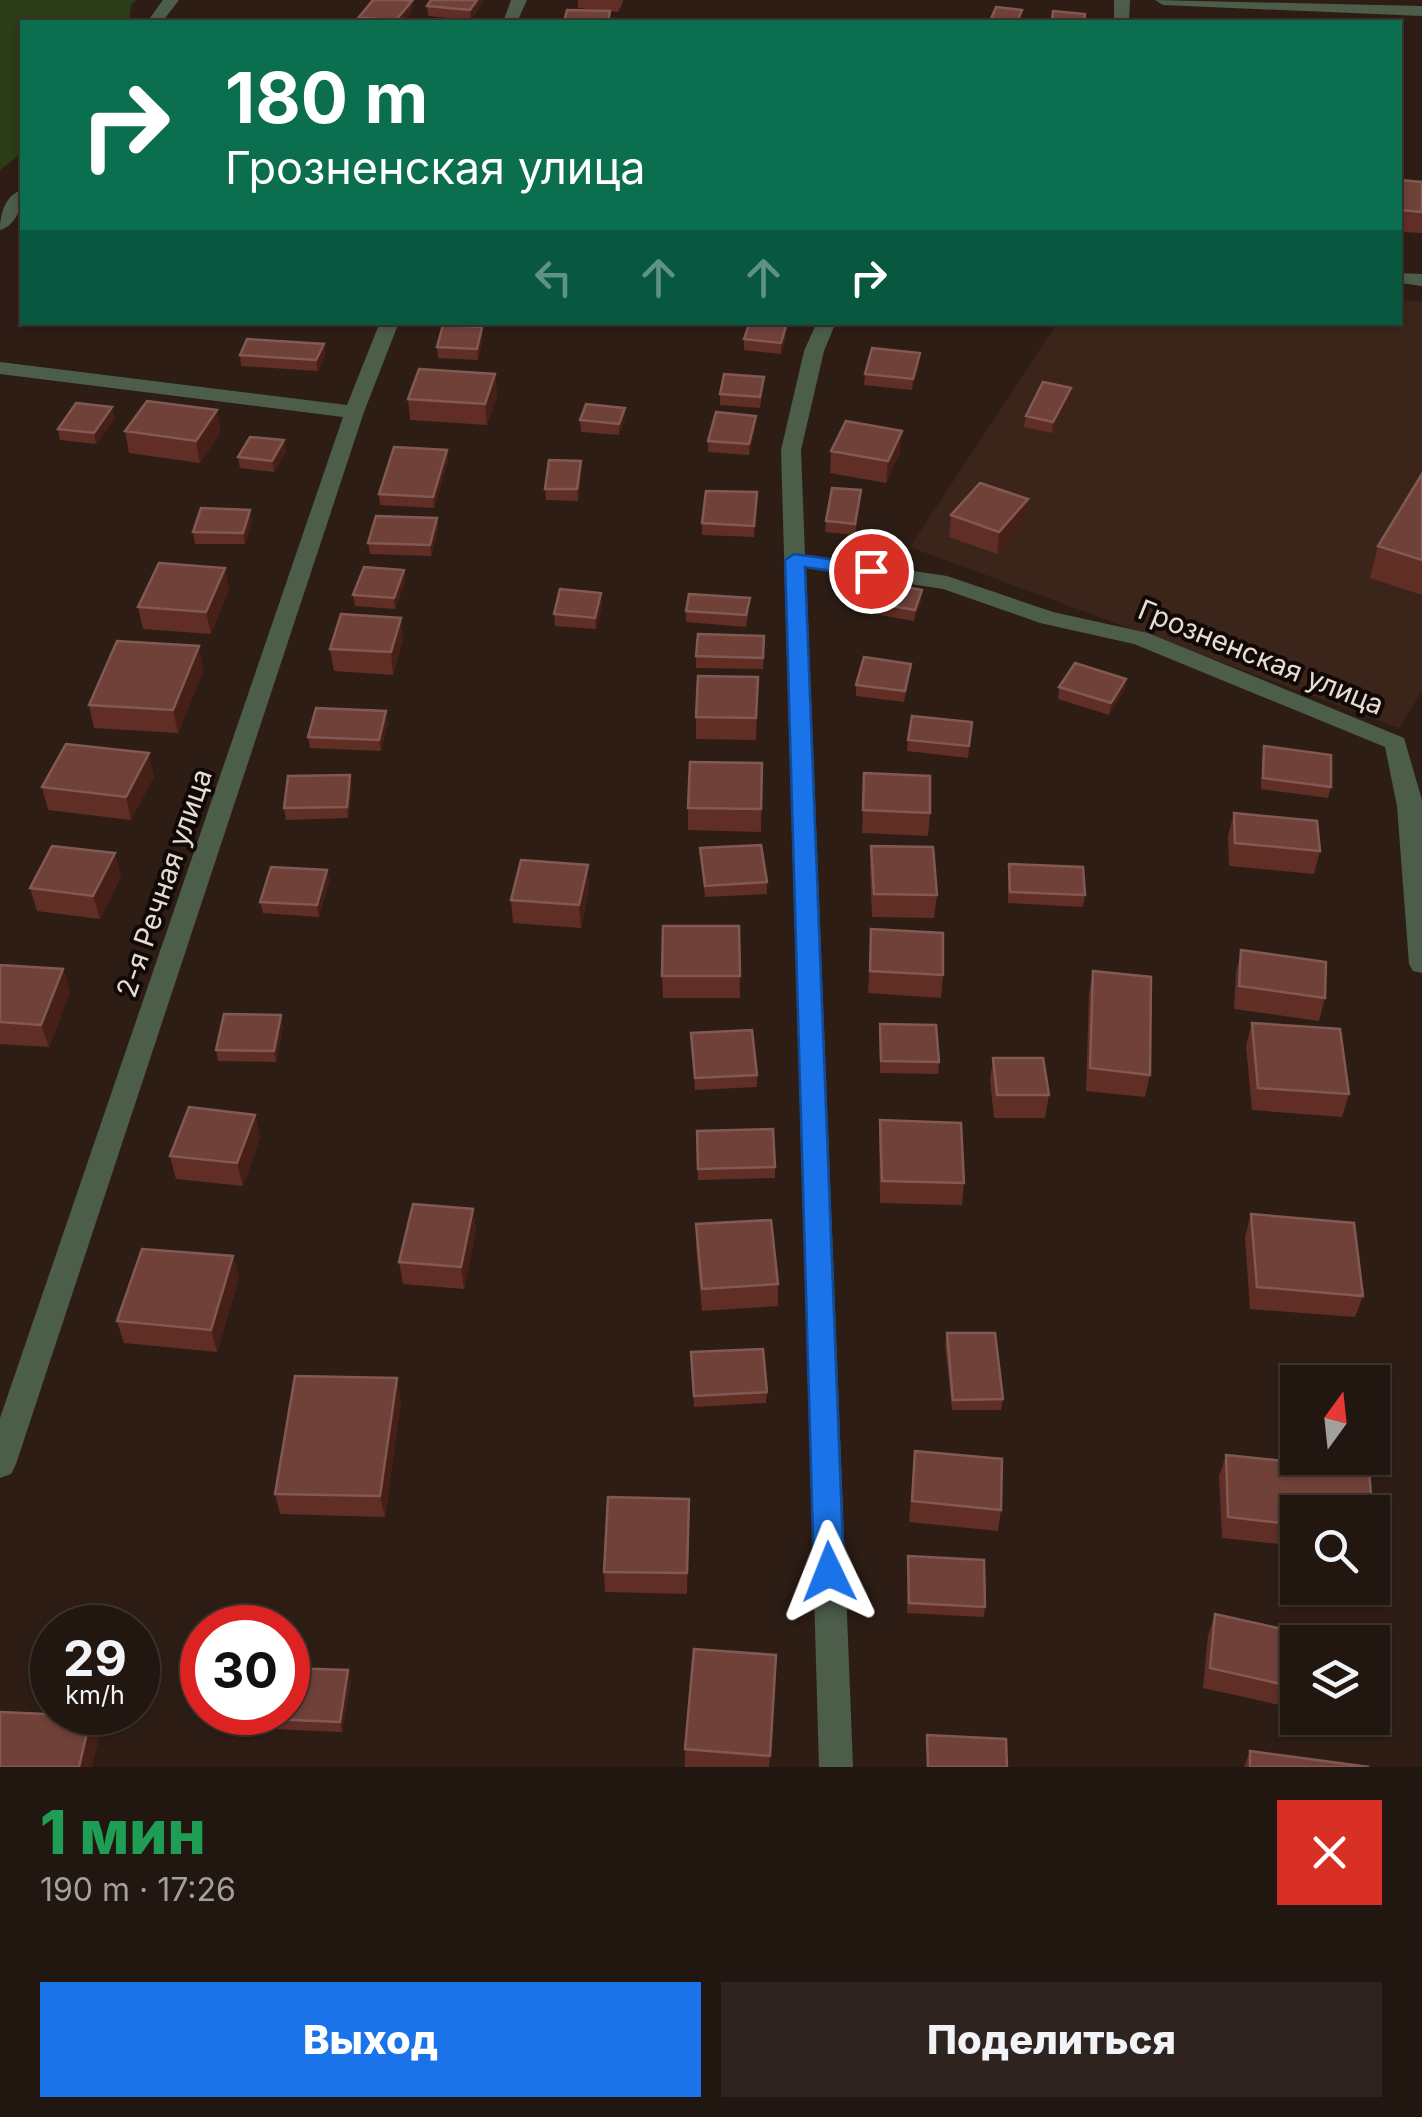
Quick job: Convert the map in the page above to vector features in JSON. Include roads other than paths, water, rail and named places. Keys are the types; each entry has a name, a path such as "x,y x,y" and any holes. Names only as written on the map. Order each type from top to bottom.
{"street":[{"path":"156,20 171,0"},
{"path":"1163,0 1422,12"},
{"path":"0,225 20,198"},
{"name":"2-я Речная улица","path":"0,1464 10,1406 354,412 389,325"},
{"path":"826,325 814,351 791,450 836,1767"},
{"path":"0,368 354,412"},
{"name":"Грозненская улица","path":"794,560 948,582 1048,618 1140,638 1396,743 1415,807"},
{"path":"1415,807 1422,964"}]}
